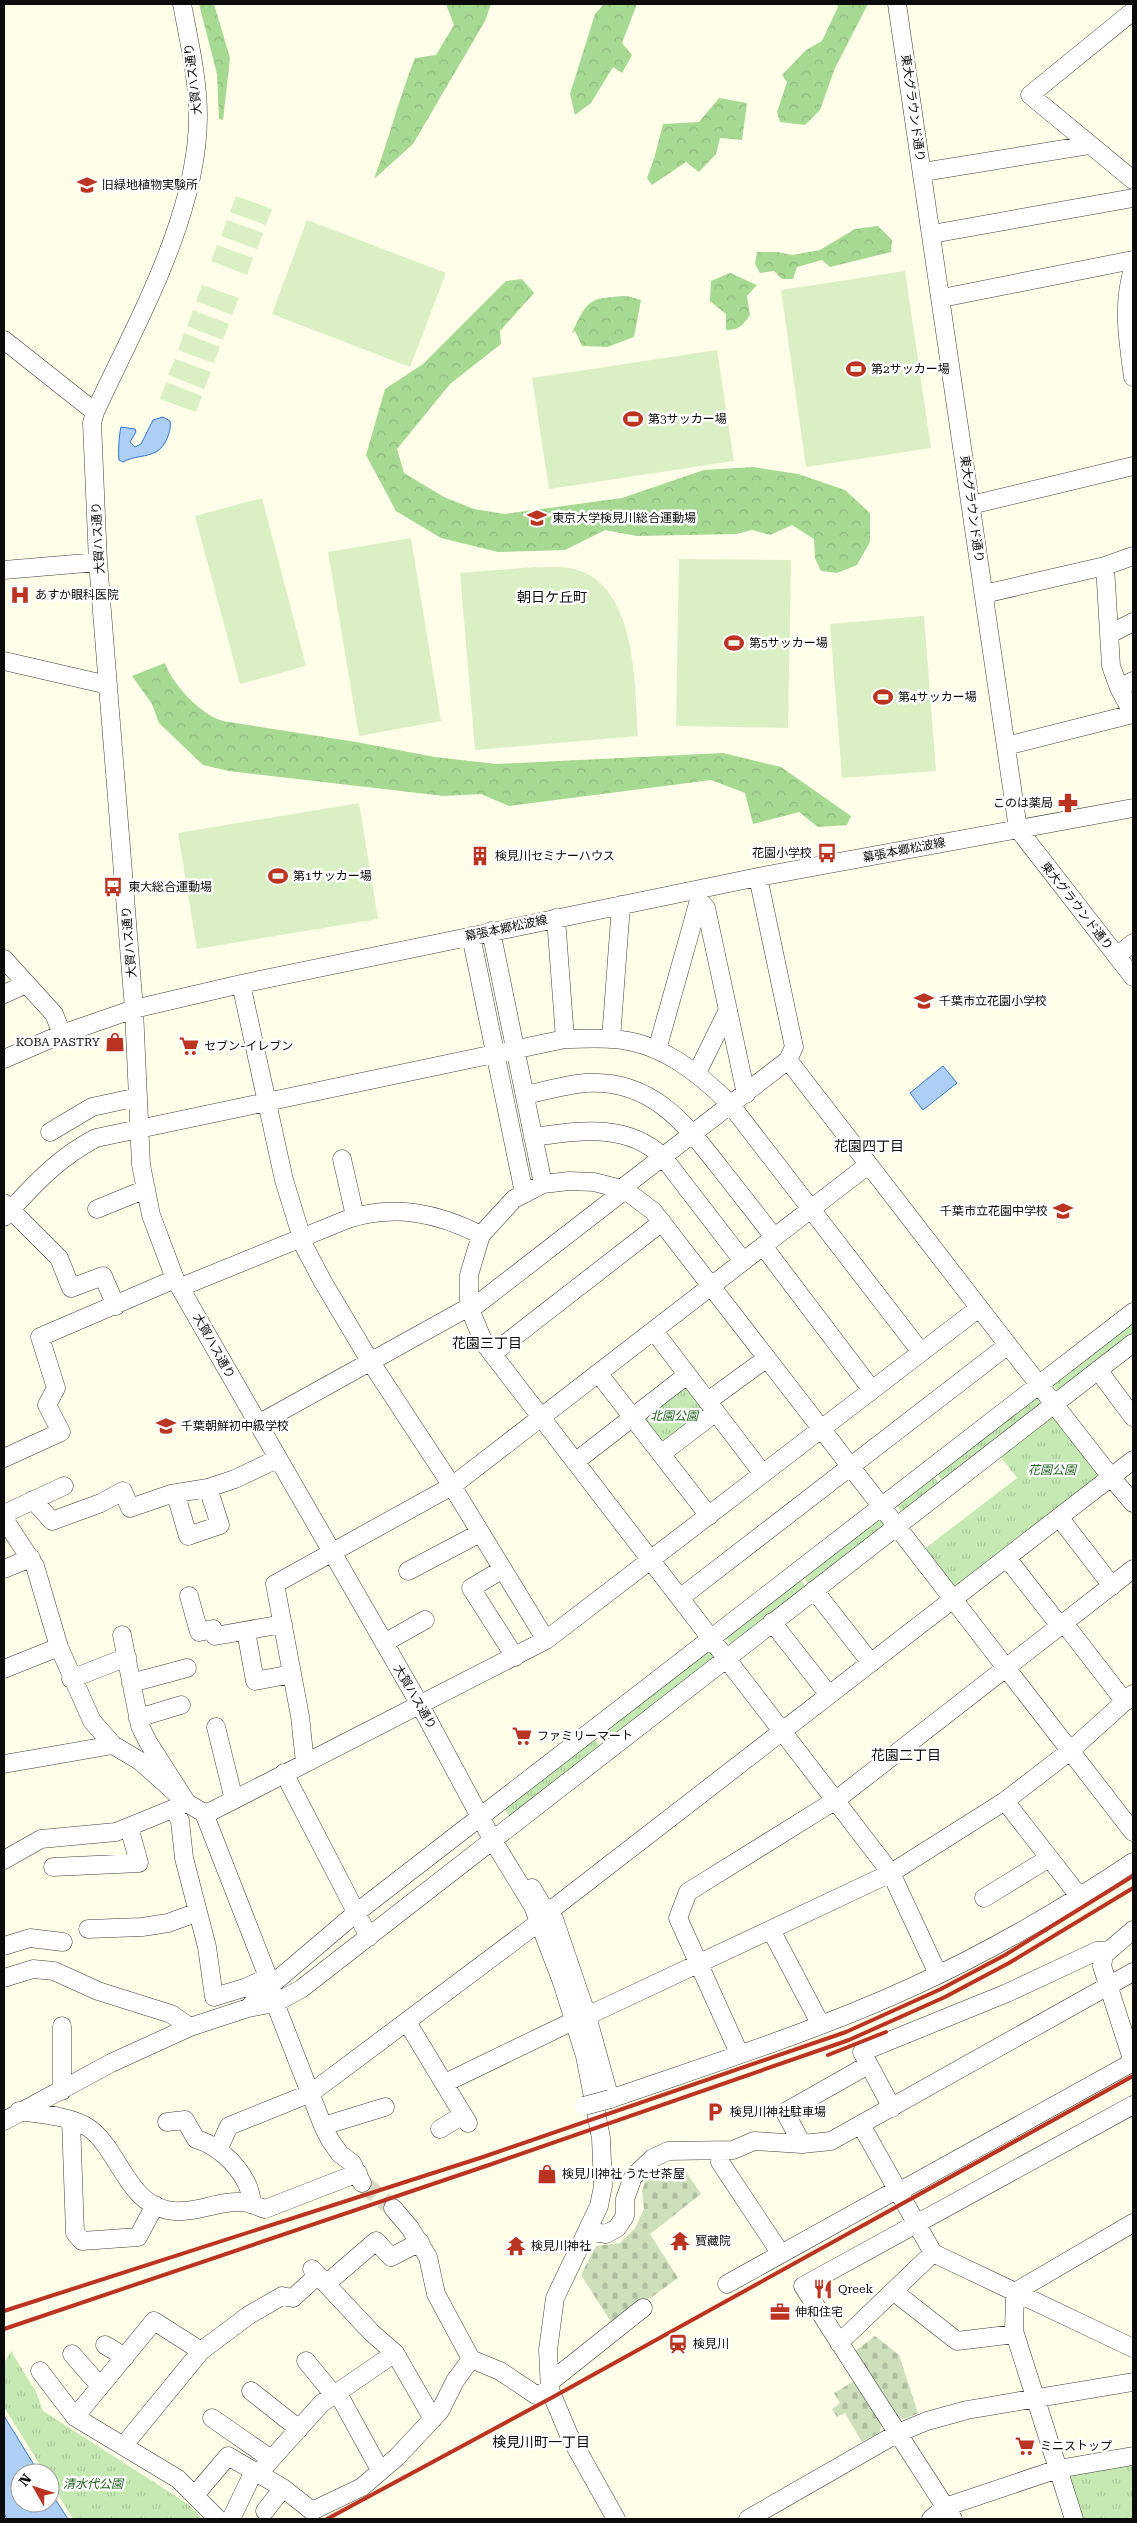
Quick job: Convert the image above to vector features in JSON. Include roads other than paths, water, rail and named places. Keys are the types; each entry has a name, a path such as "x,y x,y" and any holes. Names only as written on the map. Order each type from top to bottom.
{"street":[{"name":"大賀ハス通り","path":"182,4 197,94 196,140 190,177 162,268 95,412 92,423 98,562 134,1009 141,1165 151,1215 178,1283 420,1706 496,1844"},
{"name":"東大グラウンド通り","path":"897,4 942,298 1018,828 1133,977"},
{"path":"1133,11 1030,95 1133,180"},
{"path":"923,172 1089,145"},
{"path":"932,234 1133,198"},
{"path":"942,298 1133,260"},
{"path":"1133,269 1127,290 1127,332 1133,377"},
{"path":"10,345 95,412"},
{"path":"971,505 1133,466"},
{"path":"984,594 1105,566 1133,556"},
{"path":"4,570 98,562"},
{"path":"1006,746 1133,714 1126,684 1111,666 1105,566"},
{"path":"1110,634 1133,622"},
{"path":"4,661 108,685"},
{"name":"幕張本郷松波線","path":"4,1059 62,1034 134,1009 241,984 621,904 699,894 758,877 1133,808"},
{"path":"258,1424 370,1360 469,1308 788,1060 794,1047 758,877"},
{"path":"699,894 706,908 746,1094"},
{"path":"657,1050 699,894"},
{"path":"611,1039 621,904"},
{"path":"556,918 564,1039"},
{"path":"491,931 543,1184"},
{"path":"471,936 524,1193"},
{"path":"1116,956 1133,943"},
{"path":"4,959 54,1014 62,1034"},
{"path":"4,994 26,984"},
{"path":"241,984 284,1180 301,1237 322,1282 452,1486 546,1640"},
{"path":"697,1073 728,1010"},
{"path":"116,1306 103,1276 71,1288 59,1258 6,1210 38,1179 74,1150 96,1138 564,1039 611,1039 639,1044 657,1050 697,1073 730,1104 812,1208 921,1352"},
{"path":"788,1060 1111,1478 1133,1503"},
{"path":"525,1095 585,1083 612,1085 640,1093 660,1103 678,1117 692,1133 872,1390"},
{"path":"50,1132 92,1107 138,1097"},
{"path":"534,1137 602,1130 636,1140 650,1147 663,1157 744,1261"},
{"path":"342,1159 355,1216"},
{"path":"305,1764 292,1674 275,1584 333,1554 452,1486 868,1165"},
{"path":"938,1974 891,1873 484,1343 469,1308 469,1275 481,1235 504,1208 524,1193 543,1184 570,1181 594,1182 623,1189 653,1211 1133,1832"},
{"path":"96,1209 146,1189"},
{"path":"4,1458 61,1432 47,1405 56,1388 40,1337 116,1306 355,1216 407,1210 455,1222 481,1235"},
{"path":"492,1354 662,1222"},
{"path":"4,1519 31,1558 59,1647 71,1679 92,1721 113,1745 140,1761 181,1806 204,1813 234,1800 284,1773 420,1706 546,1640 979,1308"},
{"path":"248,2008 269,1981 1133,1312"},
{"path":"654,1331 763,1474"},
{"path":"4,2121 24,2112 111,2063 190,2027 248,2008 275,2003 301,1989 496,1844 610,1747 1133,1343"},
{"path":"680,1598 1008,1345"},
{"path":"661,1454 767,1358"},
{"path":"1098,1370 1133,1417"},
{"path":"599,1374 708,1516"},
{"path":"575,1462 687,1375"},
{"path":"33,1500 52,1521 101,1503 122,1491 130,1508 171,1494 208,1488 235,1479 277,1459"},
{"path":"551,1910 1133,1460"},
{"path":"176,1494 188,1536 220,1525 208,1488"},
{"path":"4,1514 57,1489 69,1515"},
{"path":"1060,1517 1112,1586"},
{"path":"408,1571 480,1533"},
{"path":"4,1569 31,1558"},
{"path":"587,2016 891,1873 1005,1801 1070,1750 1129,1698 1062,1624 1007,1558"},
{"path":"740,2053 678,1918 688,1892 836,1800 1133,1569"},
{"path":"503,1570 471,1588 515,1656"},
{"path":"814,1590 871,1663"},
{"path":"189,1596 199,1632 214,1629 215,1636 283,1624"},
{"path":"384,1643 426,1620"},
{"path":"772,1622 829,1695"},
{"path":"246,1630 255,1682 292,1674"},
{"path":"122,1635 138,1718 148,1742 181,1806 180,1821 184,1858 208,1947 214,1998 269,1981"},
{"path":"4,1669 59,1647"},
{"path":"71,1679 127,1657"},
{"path":"131,1683 187,1668"},
{"path":"138,1718 181,1705"},
{"path":"216,1727 234,1800"},
{"path":"596,1728 610,1747"},
{"path":"4,1764 113,1745"},
{"path":"284,1773 369,1937"},
{"path":"1005,1801 1079,1896"},
{"path":"4,1860 40,1839 116,1832 181,1806"},
{"path":"4,2109 71,2120 89,2128 100,2138 137,2191 155,2205 167,2210 239,2203 265,2209 360,2178 352,2163 340,2154 330,2140 323,2126 204,1813"},
{"path":"53,1867 139,1862 129,1827"},
{"path":"496,1844 516,1860 542,1905 551,1910 587,2016 610,2099"},
{"path":"496,1844 504,1870 519,1894 534,1926 575,2058 584,2106 610,2099 821,2025 938,1974 996,1946 1133,1862"},
{"path":"496,1844 533,1906 562,1982 586,2056 600,2138 603,2186 599,2206 555,2298 548,2350 550,2386 569,2435 616,2519"},
{"path":"984,1898 1049,1858"},
{"path":"88,1929 142,1927 168,1923 198,1912"},
{"path":"218,2150 229,2126 311,2093 534,1926"},
{"path":"771,1930 821,2025"},
{"path":"727,2284 1133,2062 1102,1966 1104,1956 1133,1930"},
{"path":"5,1941 30,1938 63,1942"},
{"path":"892,2108 862,2052 1007,1993 1097,1951 1110,1950"},
{"path":"4,1978 33,1969 54,1971 98,1991 171,2014 190,2027"},
{"path":"831,2141 1133,1972"},
{"path":"407,2022 466,2119 440,2129"},
{"path":"445,2083 565,2025"},
{"path":"62,2026 62,2090"},
{"path":"802,2144 785,2112 868,2065"},
{"path":"949,2513 803,2286 1133,2105"},
{"path":"323,2126 385,2106"},
{"path":"71,2120 76,2234 82,2241 138,2237 155,2205"},
{"path":"167,2122 186,2120 196,2139 211,2143 246,2182 253,2205"},
{"path":"861,2125 933,2253 1133,2348"},
{"path":"587,2231 606,2234 617,2228 625,2216 625,2199 633,2177 653,2158 668,2152 732,2150 754,2141 802,2144 831,2141 871,2144"},
{"path":"720,2162 781,2254"},
{"path":"393,2208 399,2212 428,2257 436,2294 471,2358 500,2371 536,2395 550,2386 643,2308"},
{"path":"1015,2292 1133,2223"},
{"path":"124,2445 201,2351 249,2315 282,2296 293,2298 319,2276 376,2241 392,2257 420,2242"},
{"path":"839,2343 933,2253"},
{"path":"319,2276 372,2333 395,2353 433,2419"},
{"path":"893,2291 957,2341 1015,2334"},
{"path":"1015,2292 1015,2334 1074,2519"},
{"path":"75,2417 154,2321 201,2351"},
{"path":"105,2345 124,2357"},
{"path":"231,2519 256,2472 271,2459 299,2428 333,2394 395,2353"},
{"path":"72,2354 100,2386"},
{"path":"196,2495 228,2456 283,2488 312,2511 362,2487 397,2456 433,2419 471,2358"},
{"path":"306,2361 333,2394 341,2399 380,2470"},
{"path":"40,2371 75,2417 178,2479 218,2519"},
{"path":"748,2519 898,2433 927,2421 967,2410 1133,2382"},
{"path":"251,2391 299,2428"},
{"path":"212,2418 271,2459"},
{"path":"931,2519 1058,2469 1133,2456"},
{"path":"265,2511 283,2488"}],"water":[{"path":"163,417 170,421 170,429 165,443 159,450 152,454 123,462 119,460 121,427 135,429 136,432 130,442 135,447 141,444 153,420"},
{"path":"943,1066 957,1083 923,1110 910,1093"},
{"path":"4,2416 33,2463 10,2463 10,2513 60,2513 60,2507 68,2519 7,2519 4,2513"}],"tunnel":[{"path":"362,2183 393,2208"}],"railway":[{"path":"4,2311 483,2157 846,2032 941,1989 1005,1955 1133,1876"},
{"path":"4,2329 489,2165 849,2040 945,1997 1009,1963 1133,1888"},
{"path":"828,2055 886,2032"},
{"path":"327,2519 553,2397 1133,2076"}],"place":[{"name":"旧緑地植物実験所","path":"87,185"},
{"name":"第2サッカー場","path":"856,369"},
{"name":"第3サッカー場","path":"633,419"},
{"name":"東京大学検見川総合運動場","path":"537,518"},
{"name":"あすか眼科医院","path":"20,595"},
{"name":"第5サッカー場","path":"734,643"},
{"name":"第4サッカー場","path":"883,697"},
{"name":"このは薬局","path":"1068,803"},
{"name":"花園小学校","path":"827,853"},
{"name":"検見川セミナーハウス","path":"480,856"},
{"name":"第1サッカー場","path":"278,876"},
{"name":"東大総合運動場","path":"113,887"},
{"name":"千葉市立花園小学校","path":"924,1001"},
{"name":"KOBA PASTRY","path":"115,1042"},
{"name":"セブン-イレブン","path":"189,1046"},
{"name":"千葉市立花園中学校","path":"1063,1211"},
{"name":"千葉朝鮮初中級学校","path":"166,1426"},
{"name":"ファミリーマート","path":"522,1736"},
{"name":"検見川神社駐車場","path":"715,2112"},
{"name":"検見川神社 うたせ茶屋","path":"547,2174"},
{"name":"寳藏院","path":"680,2241"},
{"name":"検見川神社","path":"516,2246"},
{"name":"Qreek","path":"823,2289"},
{"name":"伸和住宅","path":"780,2312"},
{"name":"検見川","path":"678,2344"},
{"name":"ミニストップ","path":"1025,2446"}],"district":[{"name":"朝日ケ丘町","path":"552,597"},
{"name":"花園四丁目","path":"869,1146"},
{"name":"花園三丁目","path":"487,1343"},
{"name":"花園二丁目","path":"906,1755"},
{"name":"検見川町一丁目","path":"541,2442"}],"park label":[{"name":"北園公園","path":"674,1416"},
{"name":"花園公園","path":"1052,1470"},
{"name":"清水代公園","path":"93,2484"}]}
